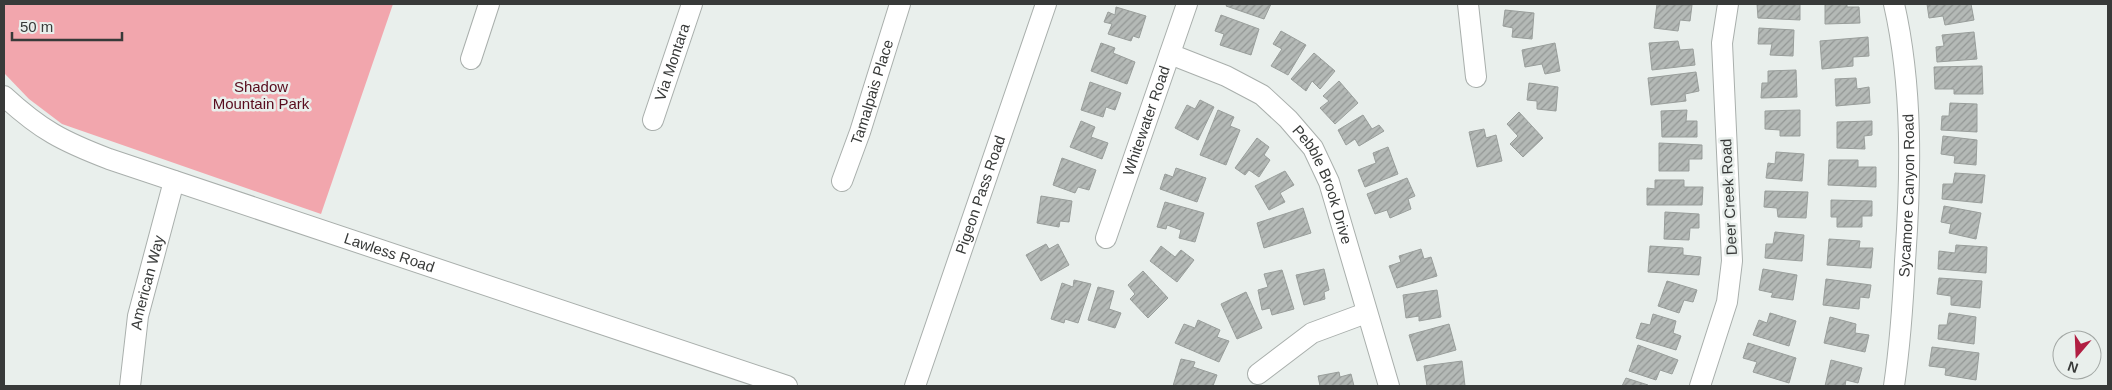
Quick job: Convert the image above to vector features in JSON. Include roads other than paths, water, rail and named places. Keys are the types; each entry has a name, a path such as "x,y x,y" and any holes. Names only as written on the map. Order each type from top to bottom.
{"street":[{"path":"471,59 489,4"},
{"name":"Via Montara","path":"653,120 692,4"},
{"name":"Tamalpais Place","path":"842,181 860,132 900,4"},
{"name":"Pigeon Pass Road","path":"915,386 1046,4"},
{"name":"Whitewater Road","path":"1106,238 1187,4"},
{"path":"1468,4 1476,77"},
{"name":"Deer Creek Road","path":"1700,386 1727,302 1732,261 1722,43 1728,4"},
{"name":"Sycamore Canyon Road","path":"1894,4 1906,93 1910,192 1900,346 1894,386"},
{"name":"Pebble Brook Drive","path":"1170,54 1226,76 1262,95 1288,119 1313,148 1329,182 1389,386"},
{"name":"Lawless Road","path":"4,96 33,123 66,143 779,385"},
{"name":"American Way","path":"130,386 138,316 174,181"},
{"path":"1258,374 1312,333 1366,313"}],"park label":[{"name":"Shadow Mountain Park","path":"261,96"}]}
